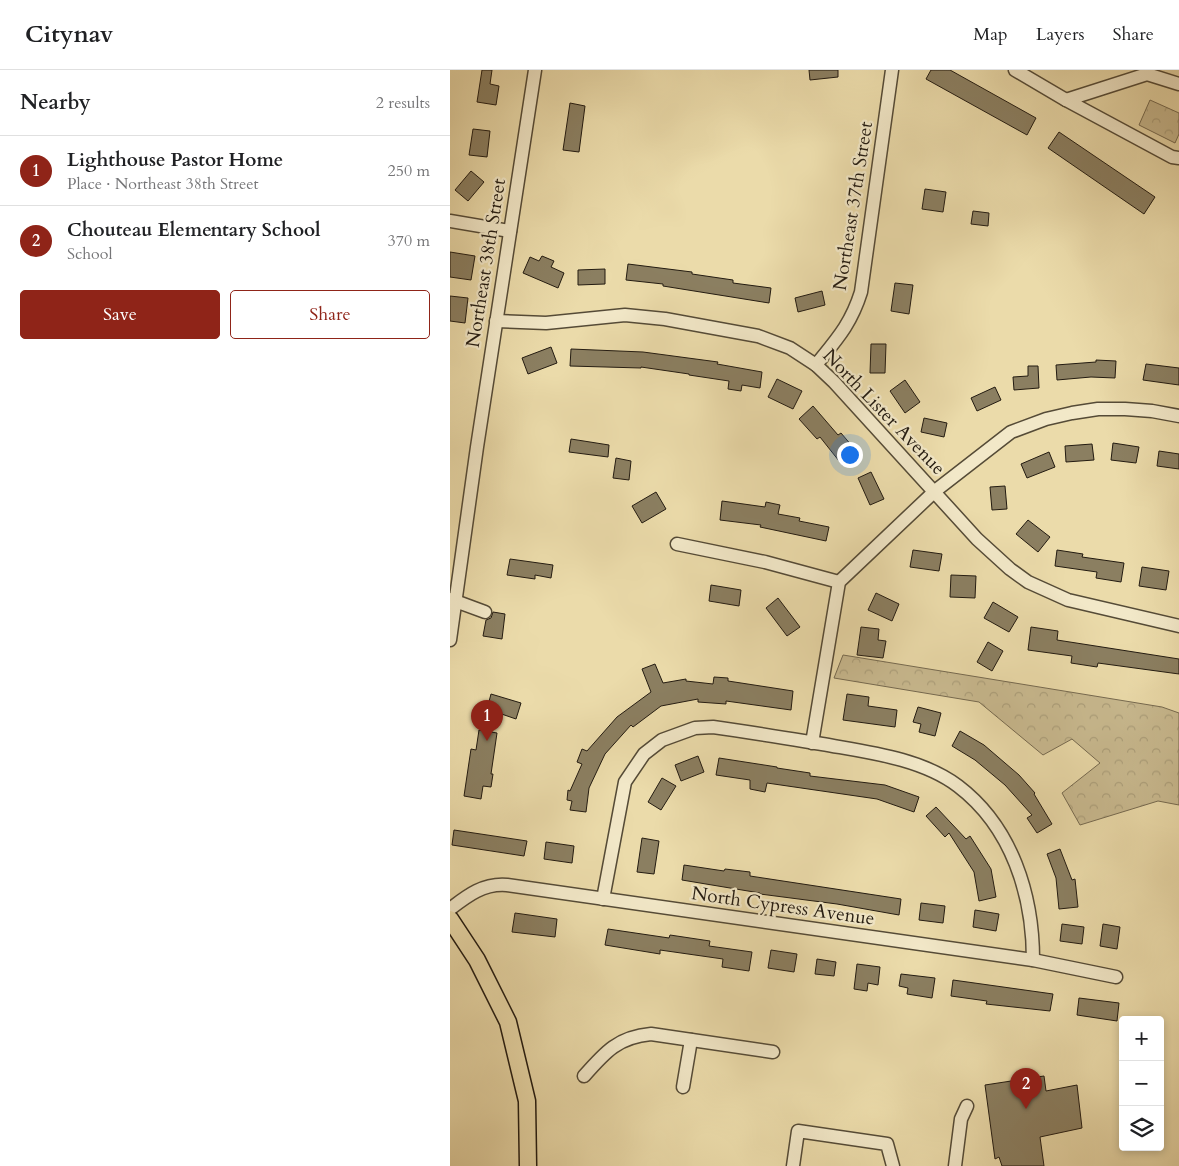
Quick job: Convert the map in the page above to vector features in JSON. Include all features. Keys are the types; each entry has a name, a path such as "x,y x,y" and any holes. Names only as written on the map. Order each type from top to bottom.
{"main road":[{"path":"450,919 477,960 508,1022 527,1101 528,1166"}],"street":[{"name":"Northeast 38th Street","path":"450,640 453,600 535,70"},
{"name":"Northeast 37th Street","path":"816,366 844,330 855,310 861,292 892,70"},
{"path":"1015,70 1066,100 1172,157 1179,158"},
{"path":"1066,100 1146,74 1179,84"},
{"path":"450,222 510,231"},
{"name":"North Lister Avenue","path":"496,322 546,323 625,315 665,319 758,336 790,348 816,366 854,402 870,423 935,491 992,555 1028,582 1048,592 1076,602 1179,626"},
{"path":"812,743 839,582 935,491 1012,432 1046,419 1072,413 1107,409 1152,411 1179,416"},
{"path":"677,544 765,562 839,582"},
{"path":"453,600 485,612"},
{"path":"603,899 625,782 644,754 662,740 695,728 713,726 893,757 928,770 957,785 979,805 998,829 1018,867 1030,913 1033,936 1033,960"},
{"name":"North Cypress Avenue","path":"450,909 472,893 498,884 1033,960 1116,977"},
{"path":"584,1076 605,1052 618,1042 639,1035 651,1034 772,1052"},
{"path":"683,1087 691,1040"},
{"path":"955,1166 961,1119 966,1106"},
{"path":"793,1166 798,1131 887,1144 893,1166"}],"green space":[{"path":"1150,100 1179,113 1179,134 1175,143 1139,125"},
{"path":"843,655 1162,707 1179,713 1179,805 1158,801 1080,825 1062,793 1100,763 1072,739 1043,755 979,702 834,678"}],"building":[{"path":"482,70 492,70 490,84 499,86 496,105 477,102"},
{"path":"809,70 838,70 838,77 810,80"},
{"path":"931,70 950,70 1036,118 1027,135 926,79"},
{"path":"570,103 585,106 579,152 563,150"},
{"path":"473,129 490,131 487,157 469,155"},
{"path":"1059,132 1155,197 1144,214 1048,148"},
{"path":"471,171 484,182 468,201 455,190"},
{"path":"925,189 946,192 943,212 922,209"},
{"path":"973,211 989,213 988,226 971,224"},
{"path":"450,252 475,256 471,280 450,277"},
{"path":"542,256 554,261 551,267 564,273 558,288 523,273 530,257 539,261"},
{"path":"628,264 692,272 692,274 733,280 733,283 771,288 769,303 663,286 663,284 626,280"},
{"path":"605,269 605,284 578,285 578,270"},
{"path":"895,283 913,285 909,314 891,311"},
{"path":"822,291 825,305 798,312 795,298"},
{"path":"450,296 468,298 465,323 450,321"},
{"path":"871,344 886,344 885,373 870,373"},
{"path":"551,347 557,363 528,374 522,358"},
{"path":"571,349 643,352 718,362 717,364 762,372 760,388 742,385 741,391 728,389 729,381 641,367 570,366"},
{"path":"1096,360 1116,361 1115,378 1091,377 1057,380 1056,365 1096,362"},
{"path":"1146,364 1179,368 1179,385 1143,380"},
{"path":"1028,366 1038,366 1039,388 1014,390 1013,377 1028,376"},
{"path":"777,379 802,391 793,409 768,397"},
{"path":"905,380 920,402 905,413 890,391"},
{"path":"995,387 1001,400 977,411 971,398"},
{"path":"813,406 838,435 841,433 858,453 843,466 820,437 817,439 799,419"},
{"path":"924,418 947,423 944,437 921,432"},
{"path":"571,439 609,445 608,457 569,452"},
{"path":"1113,443 1139,447 1136,463 1111,460"},
{"path":"1092,444 1094,460 1066,462 1065,446"},
{"path":"1159,451 1179,454 1179,469 1157,466"},
{"path":"1049,452 1055,467 1027,478 1021,464"},
{"path":"616,458 631,461 629,480 613,478"},
{"path":"871,472 884,499 870,505 858,478"},
{"path":"1005,486 1007,509 992,510 990,487"},
{"path":"656,492 666,509 642,523 632,506"},
{"path":"722,501 765,507 766,502 780,505 778,514 800,518 799,521 829,527 826,541 760,527 761,525 720,520"},
{"path":"1028,520 1050,537 1038,552 1016,534"},
{"path":"913,550 942,554 939,571 910,567"},
{"path":"1057,550 1083,554 1082,557 1124,563 1121,582 1096,578 1097,572 1055,566"},
{"path":"510,559 553,565 551,578 535,575 535,579 507,575"},
{"path":"1142,567 1169,571 1166,590 1139,586"},
{"path":"951,575 976,576 975,598 950,597"},
{"path":"711,585 741,590 739,606 709,601"},
{"path":"876,593 899,604 892,621 868,610"},
{"path":"778,598 800,627 787,636 766,608"},
{"path":"993,602 1018,617 1009,632 984,618"},
{"path":"493,612 505,614 502,639 483,636 486,620 491,618"},
{"path":"861,627 879,629 878,640 886,641 883,658 857,655"},
{"path":"1031,627 1058,631 1057,640 1179,659 1179,674 1098,663 1097,667 1071,663 1072,656 1028,650"},
{"path":"988,642 1003,651 992,671 977,662"},
{"path":"655,664 663,683 686,679 686,681 713,684 714,677 793,691 791,710 726,701 726,704 698,702 698,699 661,706 633,727 631,725 605,754 589,788 586,812 570,810 572,801 567,800 568,790 570,791 582,764 577,762 582,749 587,751 617,717 651,692 642,669"},
{"path":"491,694 521,703 516,719 487,709"},
{"path":"847,694 869,697 868,706 897,710 895,727 843,720"},
{"path":"918,707 941,713 935,736 919,732 921,724 913,722"},
{"path":"479,730 497,733 491,787 483,786 481,799 464,796 471,749 476,750"},
{"path":"960,731 984,745 1019,775 1035,793 1052,824 1037,833 1027,818 1032,815 1005,785 975,760 952,746"},
{"path":"698,756 704,772 681,781 675,765"},
{"path":"719,758 810,773 810,776 885,785 919,797 914,812 877,799 767,783 765,792 750,789 750,780 716,775"},
{"path":"662,778 676,786 661,810 648,802"},
{"path":"936,807 966,839 970,836 991,869 996,897 979,901 974,872 949,833 945,837 926,816"},
{"path":"454,830 527,841 524,856 452,845"},
{"path":"642,838 659,841 654,874 637,872"},
{"path":"546,842 574,846 572,863 544,859"},
{"path":"1060,849 1072,880 1075,879 1078,907 1059,909 1056,878 1047,854"},
{"path":"684,865 724,871 725,869 750,872 750,876 901,899 899,915 682,880"},
{"path":"921,903 945,906 943,923 919,920"},
{"path":"975,910 999,914 996,931 973,927"},
{"path":"515,913 557,919 555,937 512,932"},
{"path":"1062,924 1084,927 1082,944 1060,941"},
{"path":"1103,924 1120,927 1117,949 1100,946"},
{"path":"608,929 669,938 670,935 710,941 709,946 752,952 749,971 722,967 723,959 660,950 660,954 605,945"},
{"path":"771,950 797,954 794,972 768,968"},
{"path":"817,959 836,962 834,976 815,974"},
{"path":"857,964 880,967 878,985 868,983 867,991 854,989"},
{"path":"901,974 935,978 932,998 907,994 908,988 899,986"},
{"path":"953,980 1053,994 1050,1011 986,1004 987,1001 951,996"},
{"path":"1079,998 1119,1003 1117,1021 1077,1015"},
{"path":"1044,1076 1046,1091 1077,1085 1082,1128 1040,1137 1044,1166 1002,1166 999,1157 995,1159 985,1085"}],"place":[{"name":"Lighthouse Pastor Home","path":"487,741"},
{"name":"Chouteau Elementary School","path":"1026,1109"}]}
